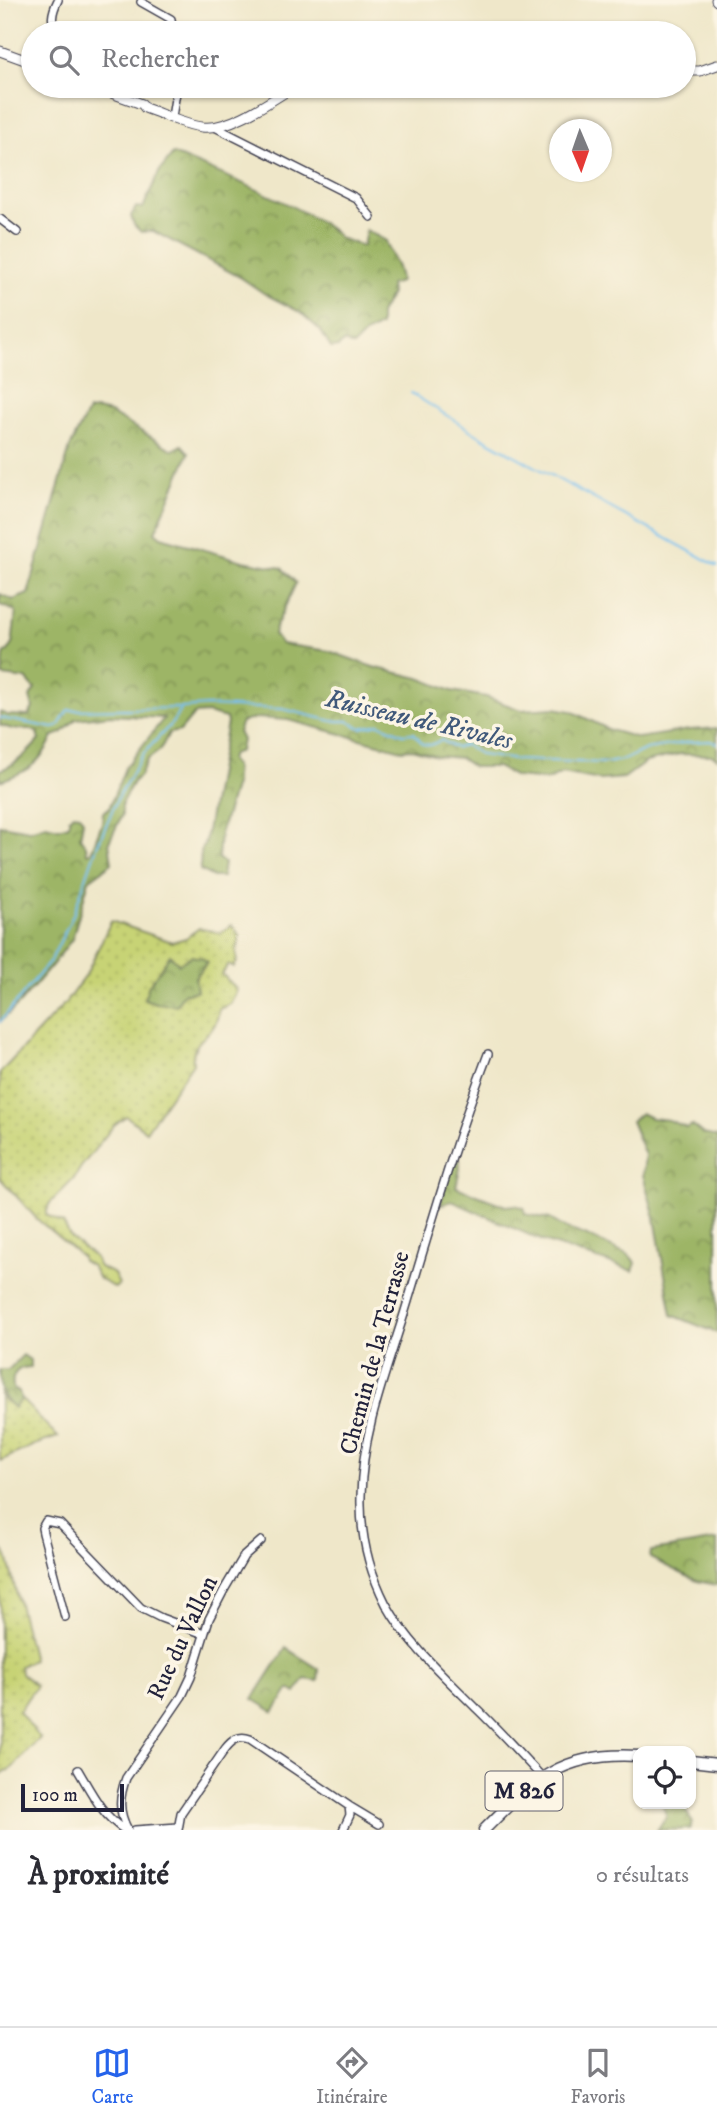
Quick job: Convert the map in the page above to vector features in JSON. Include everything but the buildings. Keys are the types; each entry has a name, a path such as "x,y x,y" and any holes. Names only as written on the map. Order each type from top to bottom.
{"main road":[{"name":"M 826","path":"484,1830 523,1791 560,1767 615,1755 633,1756"},
{"path":"696,1762 717,1764"}],"street":[{"path":"53,21 58,0"},
{"path":"141,2 171,21"},
{"path":"0,51 21,59"},
{"path":"696,71 717,65"},
{"path":"123,98 195,126 225,124 274,98"},
{"path":"172,117 175,98"},
{"path":"214,126 356,198 371,218"},
{"path":"0,219 17,232"},
{"name":"Chemin de la Terrasse","path":"488,1054 448,1168 373,1413 363,1467 361,1515 372,1571 387,1605 407,1635 443,1676 542,1777"},
{"path":"65,1617 43,1533 46,1521 60,1524 141,1608 204,1634"},
{"name":"Rue du Vallon","path":"127,1830 121,1818 122,1788 135,1764 182,1696 214,1608 244,1556 261,1541"},
{"path":"135,1830 178,1828 181,1813 225,1749 232,1741 242,1737 250,1739 349,1807 379,1824"},
{"path":"78,1770 104,1811 113,1822 127,1830"},
{"path":"343,1830 350,1815 349,1807"}],"green space":[{"path":"173,154 289,205 312,217 339,238 363,246 366,230 386,241 400,282 390,285 391,294 380,314 380,326 365,334 353,346 344,342 331,348 320,330 300,312 153,231 141,232 134,225 131,216 136,207 143,208 159,172"},
{"path":"88,411 110,413 173,450 182,445 189,453 155,532 161,537 243,561 282,568 296,583 274,634 281,644 329,651 373,667 419,678 452,691 486,697 521,710 554,708 571,711 610,730 638,738 717,728 717,758 712,755 680,754 646,762 624,778 600,780 562,773 549,780 516,777 497,767 473,767 460,758 437,756 412,749 402,750 288,720 257,718 242,722 238,732 242,740 240,751 232,754 230,760 235,766 235,784 220,834 218,858 224,863 222,877 213,877 200,870 201,851 205,842 227,723 226,718 207,713 194,714 180,731 169,733 160,750 147,760 140,776 133,782 122,802 122,815 109,842 112,863 89,880 72,939 20,1003 0,1022 0,825 30,830 46,825 58,828 69,825 69,818 73,814 80,815 83,821 80,837 87,853 91,852 102,823 103,812 109,808 125,768 164,718 111,715 76,719 62,733 53,736 44,753 32,765 0,781 0,770 21,758 39,740 37,732 30,729 12,729 0,725 0,712 28,716 33,708 30,697 35,689 26,679 2,676 4,655 12,646 16,611 0,605 0,594 13,600 28,594 70,447"},
{"path":"111,921 172,942 186,938 199,928 220,933 232,925 240,936 237,961 234,967 228,965 222,974 237,990 230,1004 219,1009 214,1025 196,1046 193,1063 146,1131 126,1116 114,1125 73,1180 49,1204 46,1215 63,1223 71,1238 94,1257 99,1267 114,1274 119,1284 115,1288 99,1279 92,1266 82,1261 82,1257 37,1219 0,1178 0,1073 65,1003 87,973","holes":["171,956 179,964 207,963 183,994"]},
{"path":"170,955 179,964 191,956 207,962 195,977 197,991 183,994 176,1005 144,999 149,985"},
{"path":"641,1113 687,1128 692,1125 703,1134 717,1137 717,1333 672,1315 655,1218 643,1175 645,1155 631,1121"},
{"path":"460,1158 456,1187 506,1206 524,1208 525,1214 550,1219 629,1255 636,1263 633,1271 543,1241 452,1201 440,1205 454,1161"},
{"path":"23,1355 30,1360 30,1367 17,1371 13,1377 14,1390 19,1391 21,1399 14,1408 2,1392 0,1370 8,1370"},
{"path":"0,1393 4,1400 14,1407 21,1399 58,1437 0,1461"},
{"path":"717,1540 717,1585 697,1581 650,1558 651,1551"},
{"path":"0,1547 7,1556 33,1660 20,1666 21,1673 36,1686 19,1711 40,1738 12,1768 0,1775"},
{"path":"286,1648 319,1669 318,1681 305,1679 296,1693 289,1689 274,1712 253,1699"},
{"path":"664,1809 685,1809 692,1822 690,1829 657,1830 667,1817"}],"waterway":[{"path":"411,393 481,437 717,566"},
{"name":"Ruisseau de Rivales","path":"0,1022 51,960 73,915 118,797 143,754 182,708 207,706 283,709 332,721 348,721 361,728 379,724 403,734 414,733 423,744 431,745 441,740 456,748 465,745 481,755 518,760 607,763 626,759 646,749 690,742 717,743"},
{"path":"0,718 54,728 59,725 68,710 181,708"}]}
